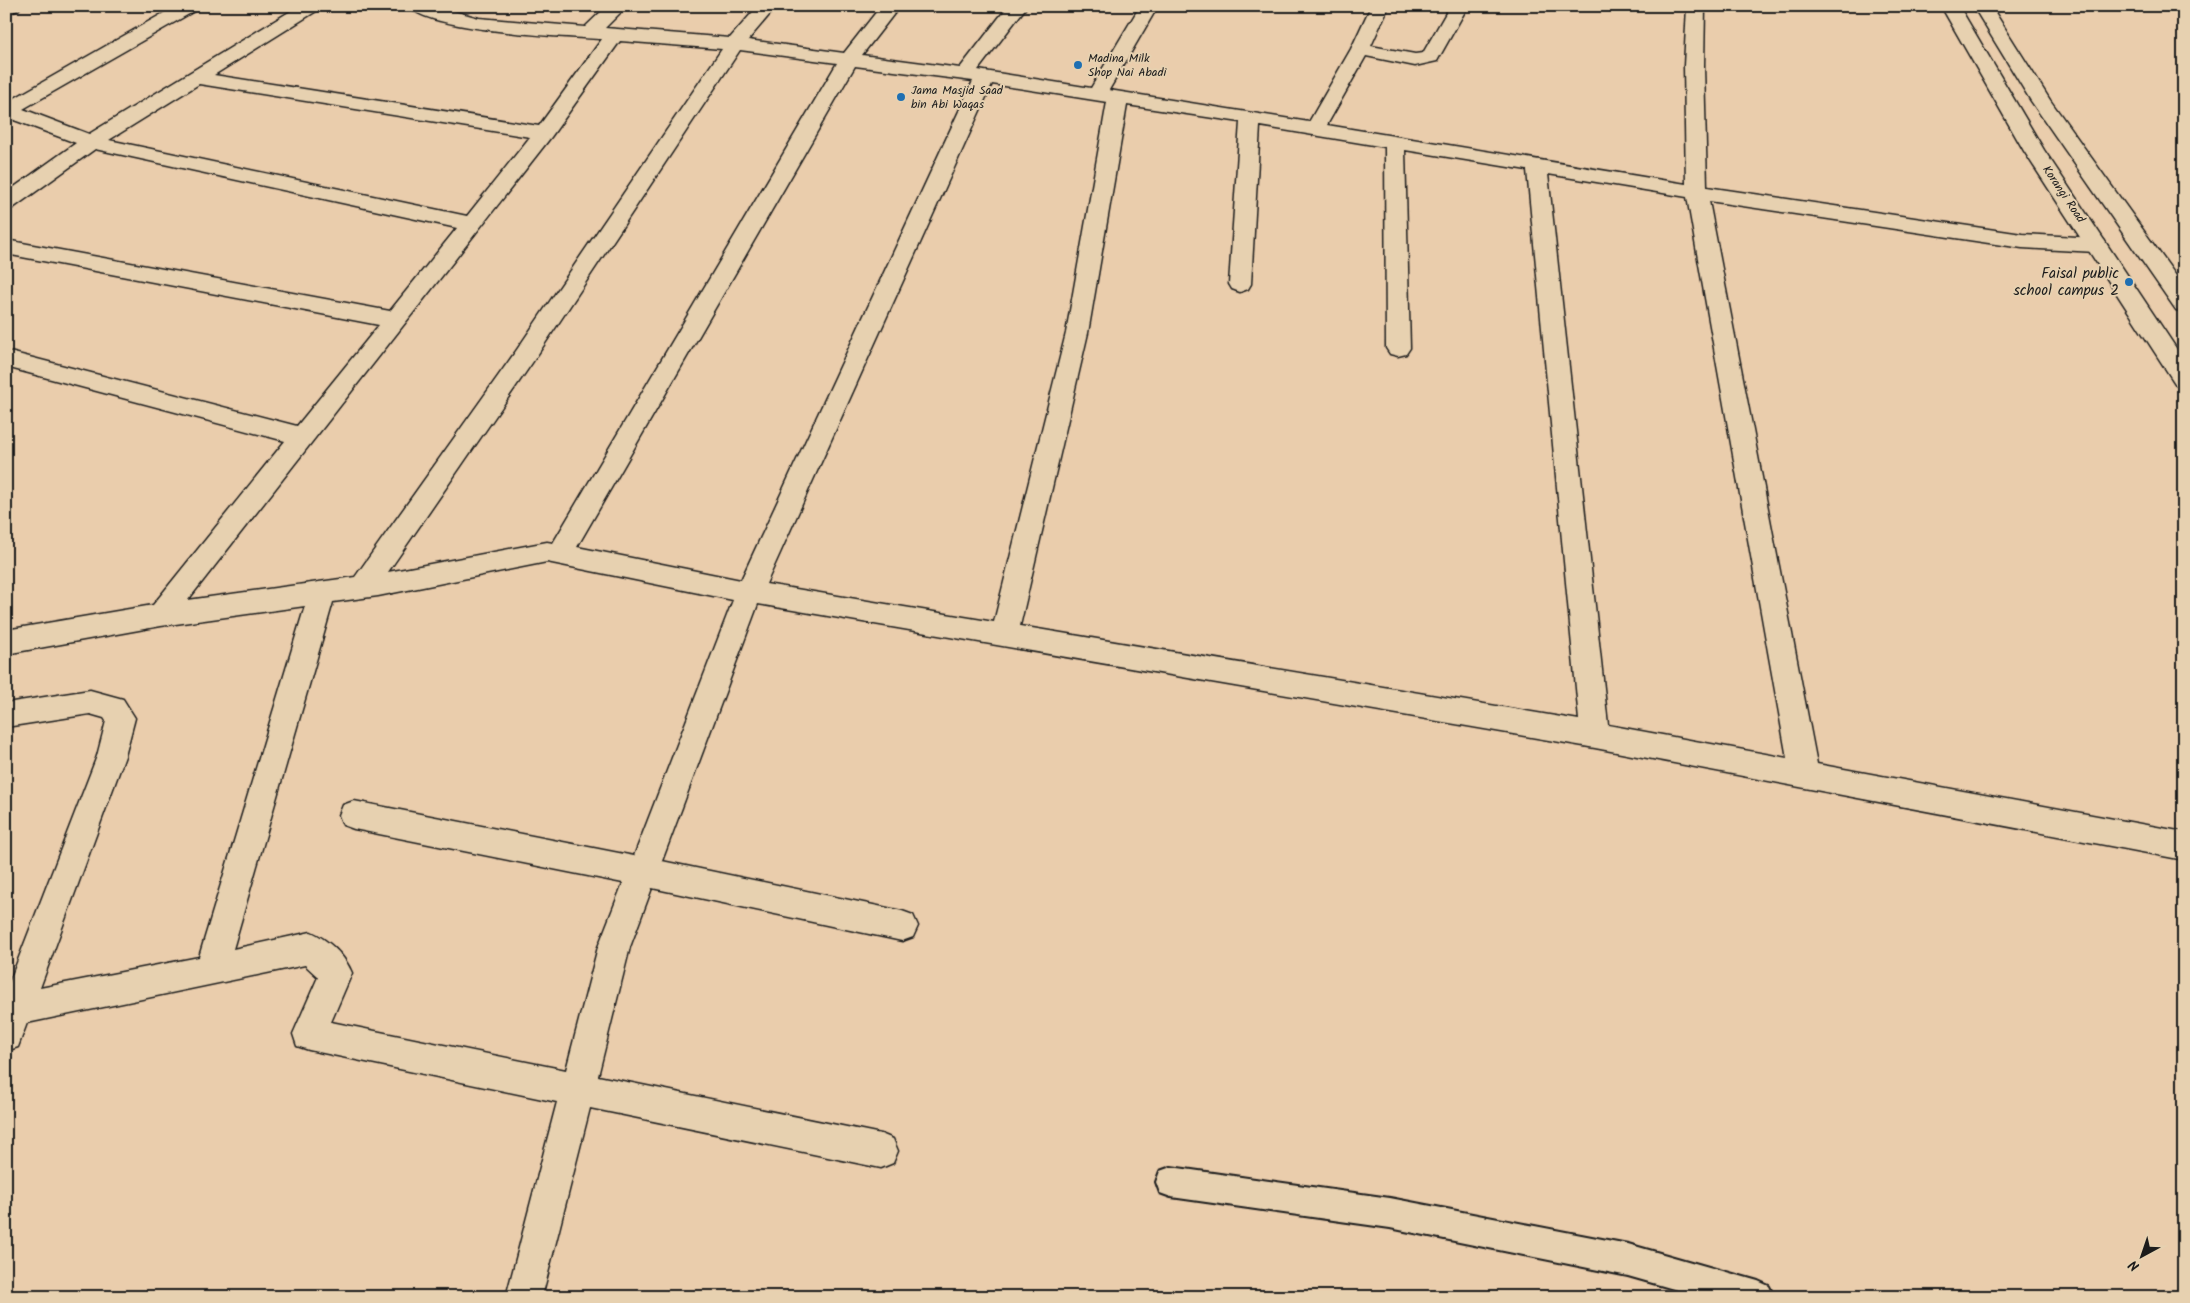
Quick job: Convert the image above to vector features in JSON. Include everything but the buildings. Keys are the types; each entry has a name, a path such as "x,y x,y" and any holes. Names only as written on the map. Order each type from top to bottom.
{"street":[{"path":"6,9 12,6"},
{"path":"7,110 190,6"},
{"path":"6,203 91,142 312,6"},
{"path":"418,6 438,14 479,24 735,44 975,76 1250,118 1697,192 2022,241 2096,245"},
{"path":"479,24 498,6"},
{"path":"590,32 618,6"},
{"path":"364,586 524,357 735,44 768,6"},
{"path":"560,554 849,59 891,6"},
{"path":"524,1297 614,947 749,592 975,76 1018,6"},
{"path":"1004,635 1077,333 1107,96 1148,6"},
{"path":"1315,129 1360,49 1380,6"},
{"path":"1360,49 1415,60 1430,57 1459,6"},
{"path":"1696,6 1694,66 1697,192 1804,774"},
{"name":"Korangi Road","path":"1950,6 1965,36 2034,151 2184,379"},
{"path":"1982,6 2041,101 2184,304"},
{"path":"161,616 544,133 615,35"},
{"path":"197,78 544,133"},
{"path":"7,110 91,142 472,224"},
{"path":"1240,284 1250,118"},
{"path":"1395,142 1398,348"},
{"path":"1537,166 1595,735"},
{"path":"6,247 395,320"},
{"path":"6,359 303,437"},
{"path":"6,642 161,616 364,586 547,552 749,592 1595,735 2184,846"},
{"path":"211,970 323,592"},
{"path":"6,714 90,702 113,708 121,718 111,756 11,1022"},
{"path":"354,815 643,872 902,926"},
{"path":"11,1022 211,970 311,948 336,973 309,1034 881,1151"}],"lane":[{"path":"1171,1182 1390,1213 1628,1260 1758,1297"}],"place":[{"name":"Madina Milk Shop Nai Abadi","path":"1078,65"},
{"name":"Jama Masjid Saad bin Abi Waqas","path":"901,97"},
{"name":"Faisal public school campus 2","path":"2129,282"}]}
